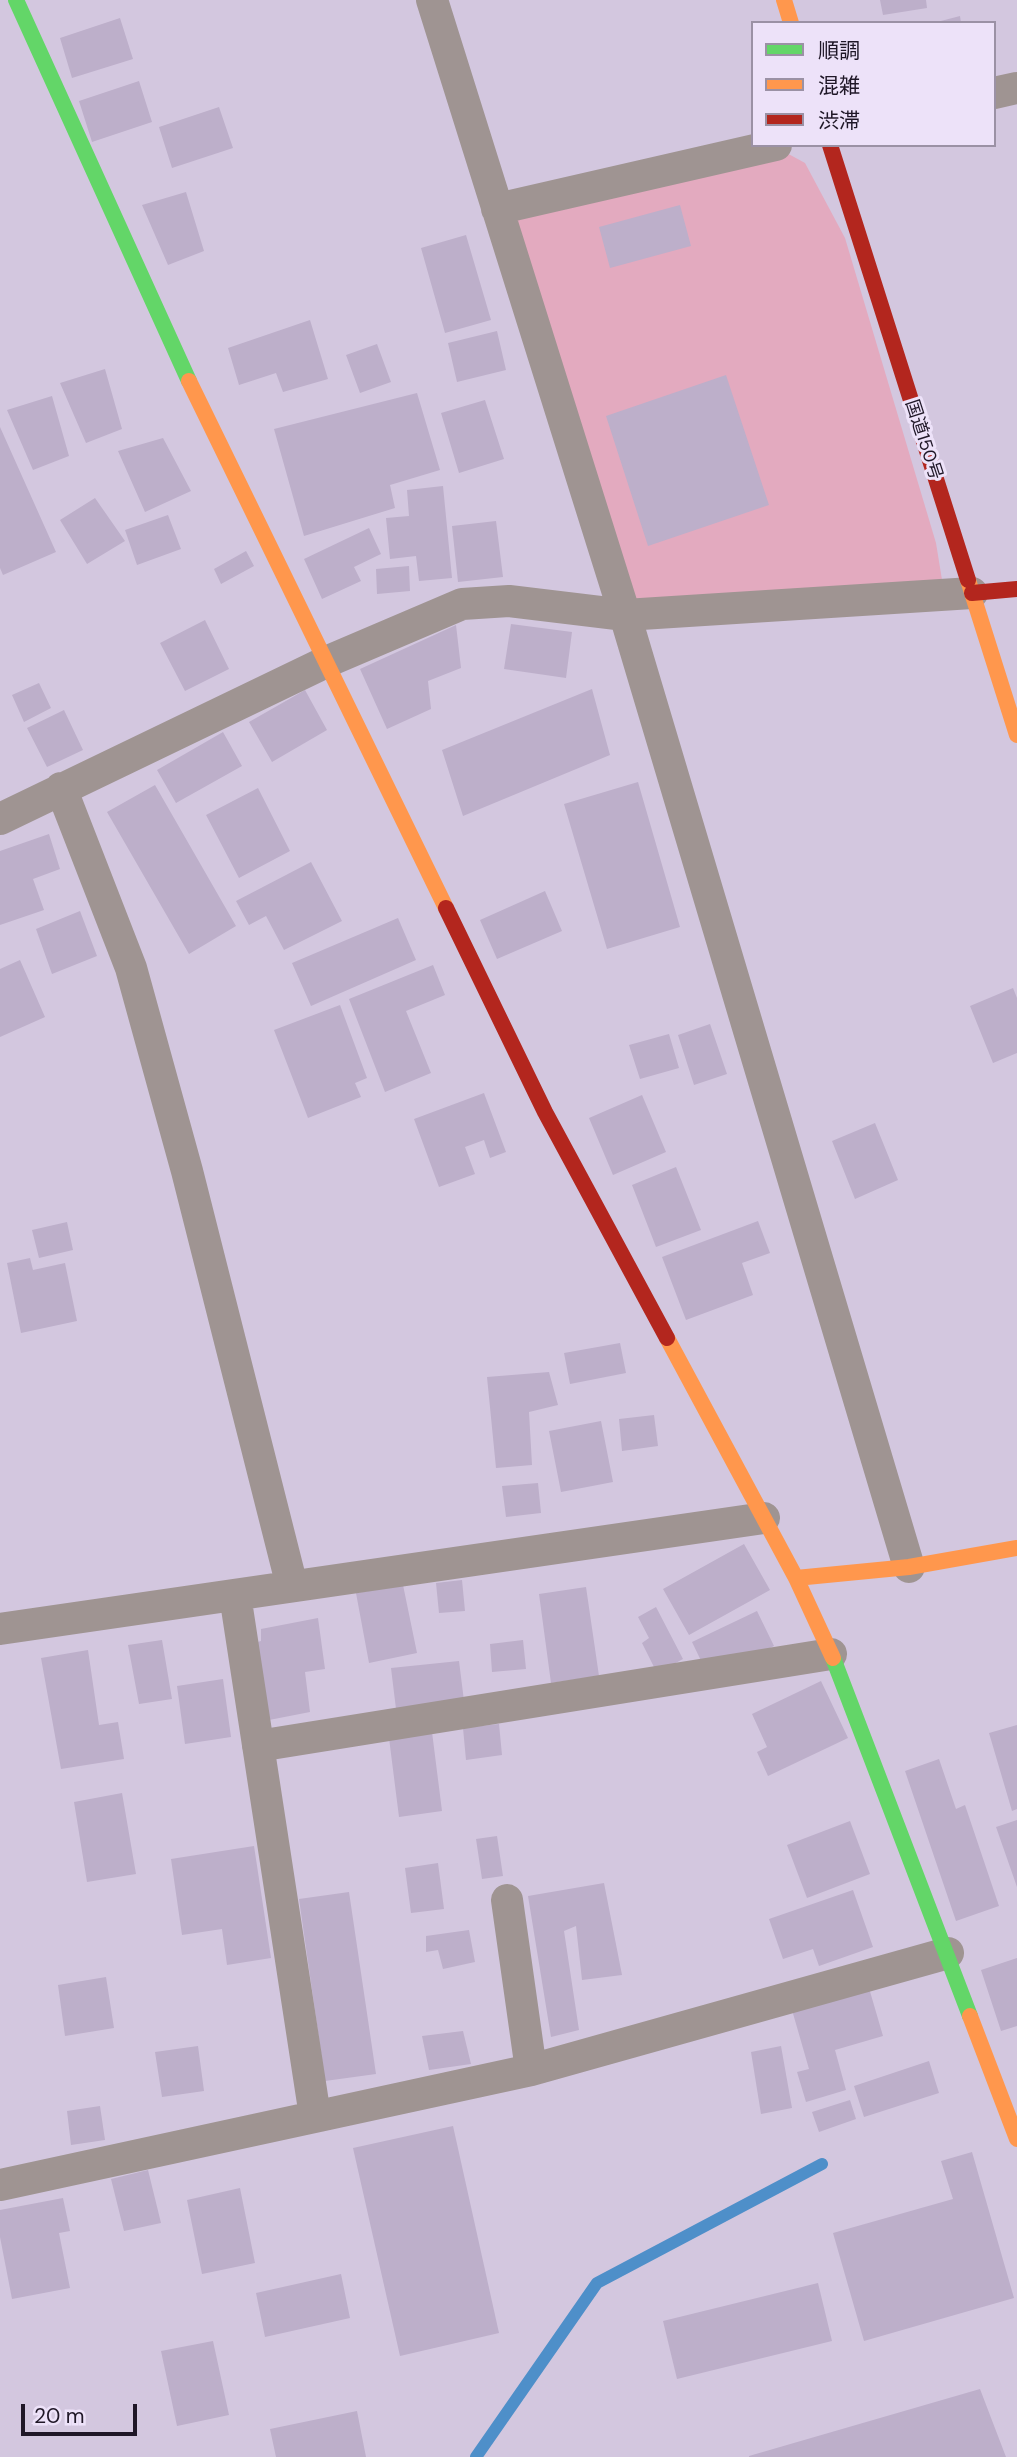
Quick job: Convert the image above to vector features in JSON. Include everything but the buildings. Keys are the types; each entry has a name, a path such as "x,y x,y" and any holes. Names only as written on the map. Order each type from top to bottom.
{"main road":[{"path":"16,0 153,308 545,1112 796,1578 831,1654 948,1953 1017,2139"},
{"path":"784,0 790,21"},
{"name":"国道150号","path":"831,147 1017,735"},
{"path":"972,593 1017,589"},
{"path":"796,1578 909,1567 1017,1548"}],"street":[{"path":"432,0 625,615 909,1567"},
{"path":"996,93 1017,88"},
{"path":"497,209 767,147"},
{"path":"0,819 326,662 462,604 509,601 625,615 972,593"},
{"path":"61,788 131,968 187,1171 292,1586"},
{"path":"0,1629 764,1518"},
{"path":"235,1595 315,2116"},
{"path":"258,1746 831,1654"},
{"path":"507,1900 531,2070"},
{"path":"0,2185 531,2070 948,1953"}],"shaded area":[{"path":"763,147 776,147 805,163 845,238 936,543 943,586 631,603 508,206"}],"waterway":[{"path":"476,2457 597,2283 822,2164"}],"traffic: fast":[{"path":"16,0 189,381"},
{"path":"833,1658 970,2016"}],"traffic: slow":[{"path":"784,0 790,21"},
{"path":"189,381 446,908"},
{"path":"968,580 1017,735"},
{"path":"667,1338 796,1578 833,1658"},
{"path":"796,1578 909,1567 1017,1548"},
{"path":"970,2016 1017,2139"}],"traffic: jam":[{"path":"831,147 968,580"},
{"path":"972,593 1017,589"},
{"path":"446,908 545,1112 667,1338"}]}
